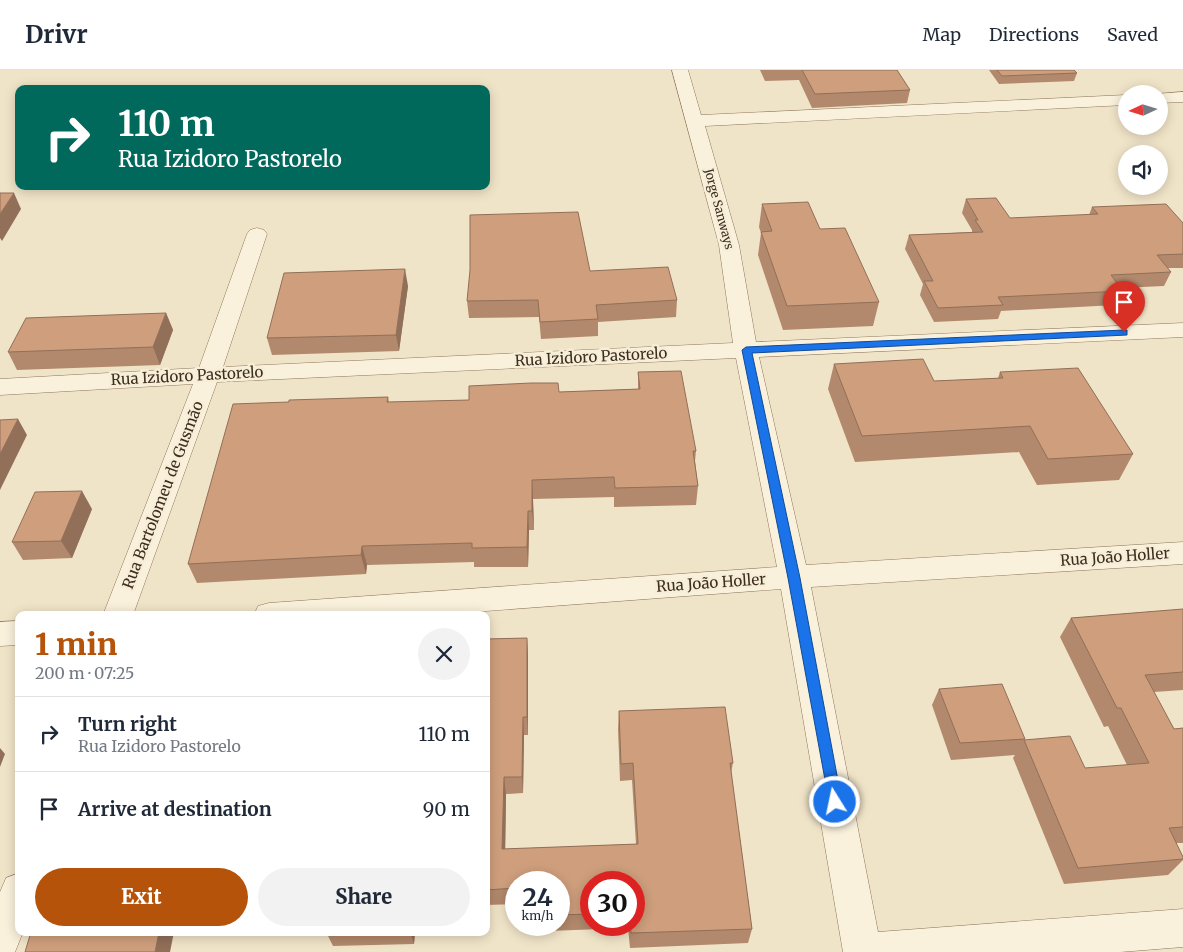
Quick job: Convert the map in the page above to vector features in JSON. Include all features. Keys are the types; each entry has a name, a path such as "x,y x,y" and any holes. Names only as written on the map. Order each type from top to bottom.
{"street":[{"name":"Jorge Sanways","path":"680,70 729,245 746,350 794,578 862,952"},
{"path":"1168,98 1183,97"},
{"path":"694,121 1118,100"},
{"name":"Rua Bartolomeu de Gusmão","path":"119,611 208,374 257,234"},
{"name":"Rua Izidoro Pastorelo","path":"0,387 208,374 1183,330"},
{"name":"Rua João Holler","path":"326,611 1183,553"},
{"path":"0,634 15,633"},
{"path":"0,943 15,902"},
{"path":"876,952 1183,928"}],"building":[{"path":"802,70 897,70 910,90 815,94"},
{"path":"997,70 1074,70 1077,73 1002,76"},
{"path":"0,193 14,193 0,214"},
{"path":"996,198 1010,218 1098,214 1092,207 1166,204 1183,223 1183,254 1157,255 1171,272 1111,275 1123,291 998,297 1003,305 938,308 924,281 933,281 909,235 983,232 975,220 978,220 966,199"},
{"path":"808,202 820,229 845,228 879,302 787,306 761,232 772,231 762,204"},
{"path":"578,212 590,271 668,267 677,300 596,305 598,319 540,322 538,300 467,301 470,270 470,215"},
{"path":"405,269 396,335 267,338 284,273"},
{"path":"166,313 153,347 8,352 26,318"},
{"path":"923,359 934,381 1003,378 1000,372 1078,368 1133,454 1048,459 1030,426 862,436 834,364"},
{"path":"681,371 696,451 693,451 698,486 615,488 614,477 532,480 532,511 528,511 527,547 472,548 472,543 362,546 361,555 188,564 233,404 388,397 387,402 469,400 469,386 531,383 558,383 559,392 640,389 638,372"},
{"path":"18,419 0,454 0,420"},
{"path":"82,491 61,541 12,542 35,492"},
{"path":"1183,609 1183,672 1145,675 1174,729 1183,728 1183,827 1169,828 1183,859 1078,868 1024,740 1070,736 1085,768 1149,763 1121,708 1117,708 1071,618"},
{"path":"527,638 527,717 523,717 522,777 504,777 502,849 638,844 633,763 621,764 619,711 725,707 733,763 730,763 752,929 645,933 645,871 580,871 580,914 570,915 570,871 505,871 505,889 490,890 490,639"},
{"path":"1002,684 1025,739 960,743 939,689"},
{"path":"30,936 158,936 155,952 25,952"}],"route":[{"path":"835,802 794,578 746,350 1124,332"}]}
